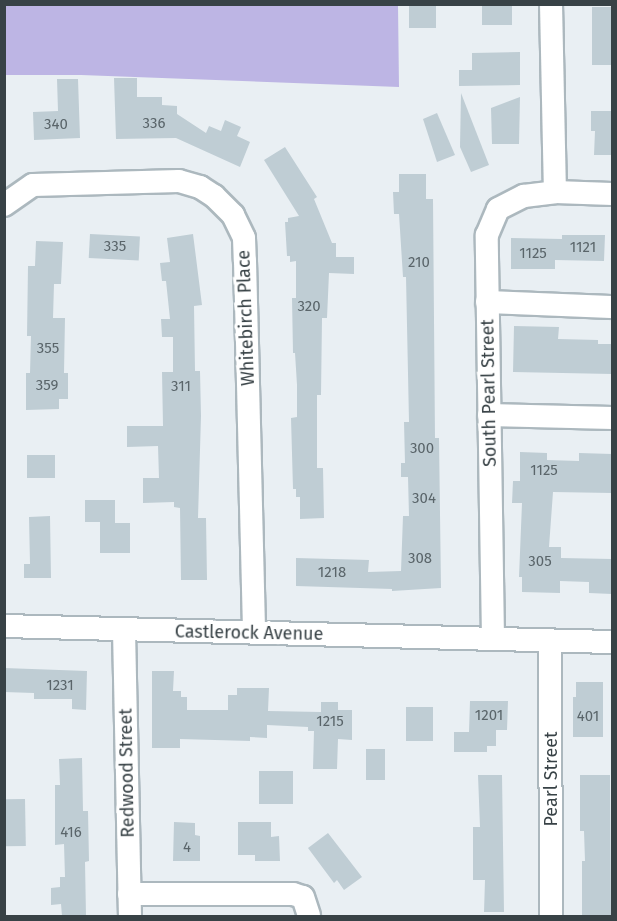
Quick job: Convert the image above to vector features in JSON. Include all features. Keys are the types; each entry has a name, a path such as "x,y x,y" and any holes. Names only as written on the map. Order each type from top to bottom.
{"street":[{"path":"551,4 555,192"},
{"name":"Whitebirch Place","path":"4,205 33,185 179,181 200,187 233,215 244,238 254,633"},
{"name":"South Pearl Street","path":"493,639 487,235 498,209 524,196 555,192 612,194"},
{"path":"487,302 612,307"},
{"path":"489,415 612,418"},
{"name":"Castlerock Avenue","path":"4,626 550,641"},
{"name":"Redwood Street","path":"124,630 130,905"},
{"path":"550,641 612,642"},
{"name":"Pearl Street","path":"550,641 551,916"},
{"path":"130,905 293,894 303,897 309,916"}],"shaded area":[{"path":"4,5 398,5 399,87 81,75 5,75"}],"building":[{"path":"409,4 436,4 436,28 409,28"},
{"path":"482,4 512,4 512,25 482,25"},
{"path":"592,7 612,7 612,65 592,65"},
{"path":"520,52 520,85 459,86 459,70 472,70 472,53"},
{"path":"114,78 137,78 137,97 162,97 162,105 177,106 177,114 206,133 209,126 221,131 225,120 241,127 237,136 250,142 240,167 176,138 116,139"},
{"path":"57,79 78,79 80,138 34,140 33,112 58,111"},
{"path":"461,93 489,165 471,172 460,147"},
{"path":"520,97 519,144 492,144 491,108"},
{"path":"591,111 612,111 612,155 594,155 595,131 591,131"},
{"path":"437,113 455,155 437,162 423,119"},
{"path":"285,147 317,197 314,199 332,243 336,243 336,257 354,257 354,274 329,273 327,318 322,318 321,395 317,395 317,468 323,468 324,518 300,519 300,497 296,497 296,489 293,489 291,418 297,417 297,385 295,353 293,353 292,298 296,298 296,261 290,262 290,256 287,256 285,222 288,222 288,218 299,216 264,160"},
{"path":"399,174 426,174 426,199 433,199 435,438 439,438 441,588 392,591 392,589 296,586 296,558 369,560 368,572 401,571 403,516 409,516 408,477 401,477 401,463 405,463 404,422 409,422 406,277 403,277 399,214 394,214 393,192 399,192"},
{"path":"90,234 140,237 139,261 89,258"},
{"path":"193,234 202,305 194,306 195,371 200,371 201,416 198,518 206,518 207,580 181,580 180,508 174,507 174,502 143,503 143,478 159,478 158,446 127,447 127,426 163,426 162,372 173,372 173,337 162,337 161,319 170,319 166,281 162,281 160,263 170,262 167,238"},
{"path":"562,235 605,235 604,261 555,260 555,269 511,269 511,238 562,239"},
{"path":"36,241 63,242 61,284 54,284 53,318 65,318 64,373 68,373 68,399 59,399 59,409 26,410 26,373 30,373 31,336 27,336 28,266 35,266"},
{"path":"514,326 559,327 558,339 598,340 598,344 612,344 612,374 513,372"},
{"path":"520,452 547,453 547,460 579,461 579,453 612,454 612,493 553,492 549,547 561,547 561,558 612,559 612,594 589,593 589,582 560,581 560,593 522,592 522,577 519,577 522,503 512,503 513,481 520,481"},
{"path":"27,455 55,455 55,478 27,478"},
{"path":"85,500 115,500 115,523 130,523 130,553 100,553 100,522 85,522"},
{"path":"50,516 51,578 24,578 24,564 30,564 29,517"},
{"path":"4,668 87,671 86,710 72,709 72,699 34,699 34,693 4,692"},
{"path":"152,671 174,671 173,691 181,691 181,697 187,697 187,710 228,710 228,695 237,695 237,688 269,688 268,711 321,712 321,702 338,702 338,710 352,710 352,740 338,739 337,769 313,769 314,731 308,731 308,727 267,725 267,738 250,737 250,741 180,739 180,748 152,748"},
{"path":"576,682 603,682 603,737 573,737 573,697 576,697"},
{"path":"470,701 508,701 507,730 496,730 496,746 487,746 487,752 454,752 454,732 469,732"},
{"path":"406,707 433,707 433,741 406,741"},
{"path":"366,749 385,749 385,780 366,780"},
{"path":"82,758 83,811 88,811 89,861 85,862 86,916 62,916 61,904 51,905 51,888 60,887 60,877 65,877 64,844 55,845 55,785 60,785 59,759"},
{"path":"259,771 293,771 293,804 259,804"},
{"path":"478,775 502,775 504,912 484,912 485,880 473,880 473,827 480,827"},
{"path":"580,775 610,775 611,916 582,916 582,861 585,861 584,831 580,831"},
{"path":"4,799 25,799 26,846 5,846"},
{"path":"174,822 195,823 195,835 200,836 200,861 173,861"},
{"path":"238,822 271,822 271,837 279,836 280,861 255,861 255,855 238,855"},
{"path":"328,833 362,877 344,890 337,880 334,883 308,848"}]}
